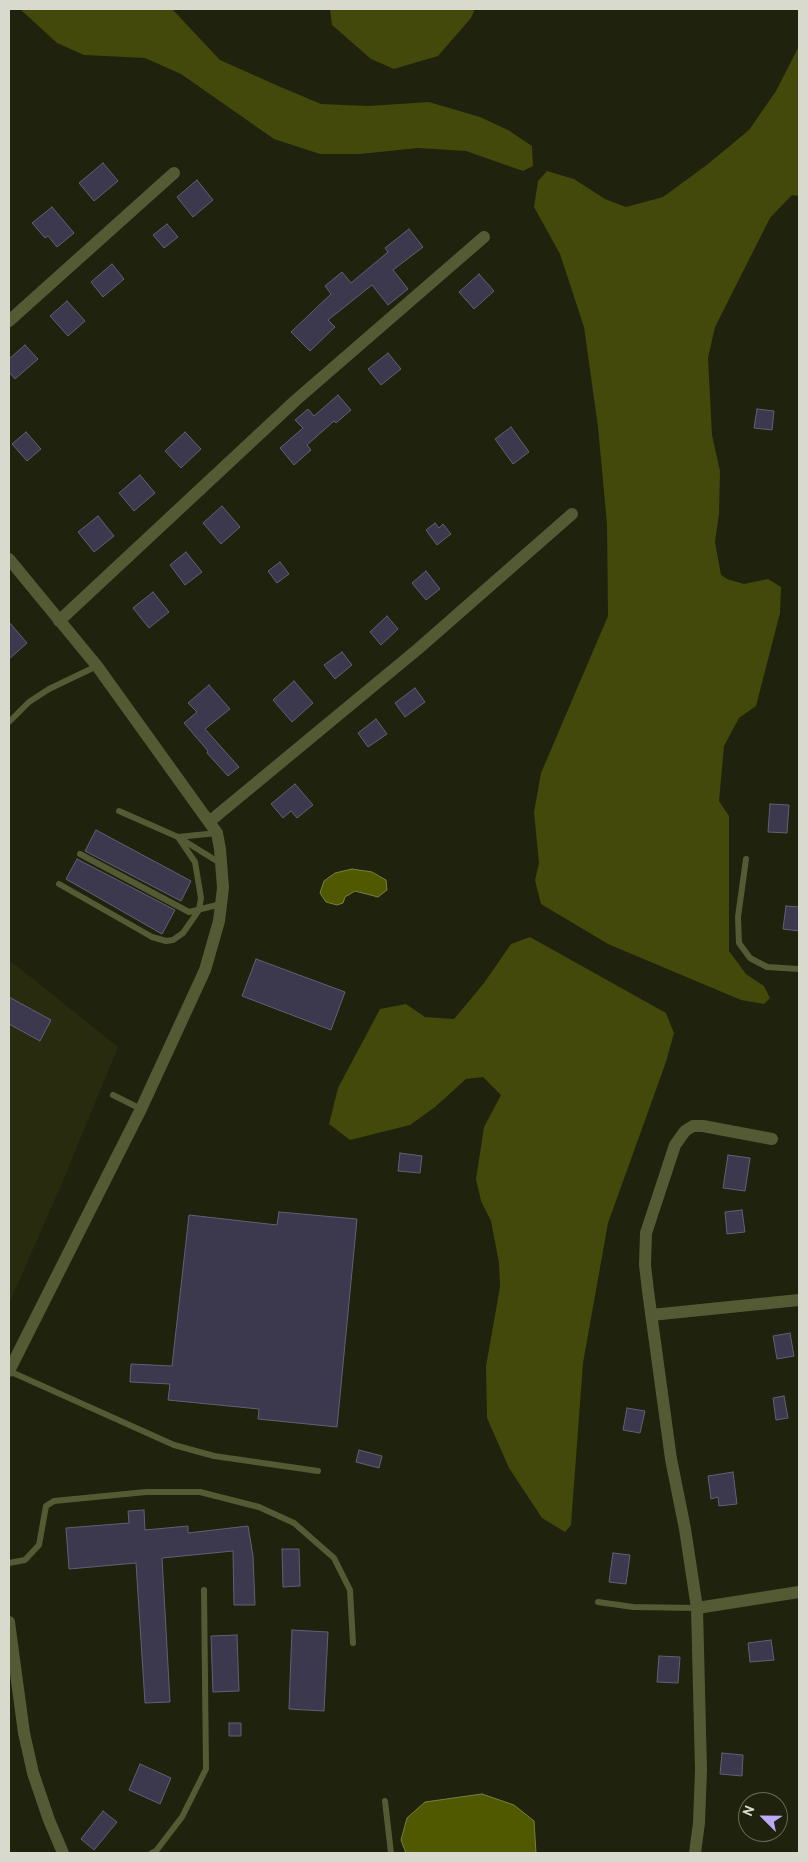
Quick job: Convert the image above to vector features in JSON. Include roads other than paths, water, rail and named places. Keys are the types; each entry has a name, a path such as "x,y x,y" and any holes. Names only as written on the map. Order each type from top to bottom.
{"street":[{"path":"9,321 174,173"},
{"path":"59,621 296,400 484,237"},
{"path":"209,822 418,649 572,514"},
{"path":"9,559 97,666 217,834 222,888 219,921 205,970 141,1110 9,1371"},
{"path":"695,1853 699,1823 701,1770 698,1608 671,1459 651,1315 645,1265 646,1233 675,1145 685,1132 693,1126 703,1126 772,1139"},
{"path":"651,1315 799,1300"},
{"path":"698,1608 799,1592"},
{"path":"9,1622 24,1733 33,1773 49,1820 63,1853"}],"lane":[{"path":"9,722 29,702 49,689 97,666"},
{"path":"119,811 178,838 221,864"},
{"path":"178,838 217,834"},
{"path":"60,884 152,937 166,941 173,940 183,933 199,910 201,898 195,862 178,838"},
{"path":"80,854 189,912 221,904"},
{"path":"746,858 738,917 739,943 750,958 767,967 799,968"},
{"path":"113,1095 141,1110"},
{"path":"9,1371 174,1444 214,1456 318,1471"},
{"path":"9,1563 25,1560 39,1545 46,1506 54,1501 146,1492 200,1492 259,1508 294,1523 334,1558 350,1590 353,1643"},
{"path":"152,1853 182,1817 206,1769 204,1590"},
{"path":"598,1602 633,1607 698,1608"},
{"path":"385,1802 390,1853"}]}
